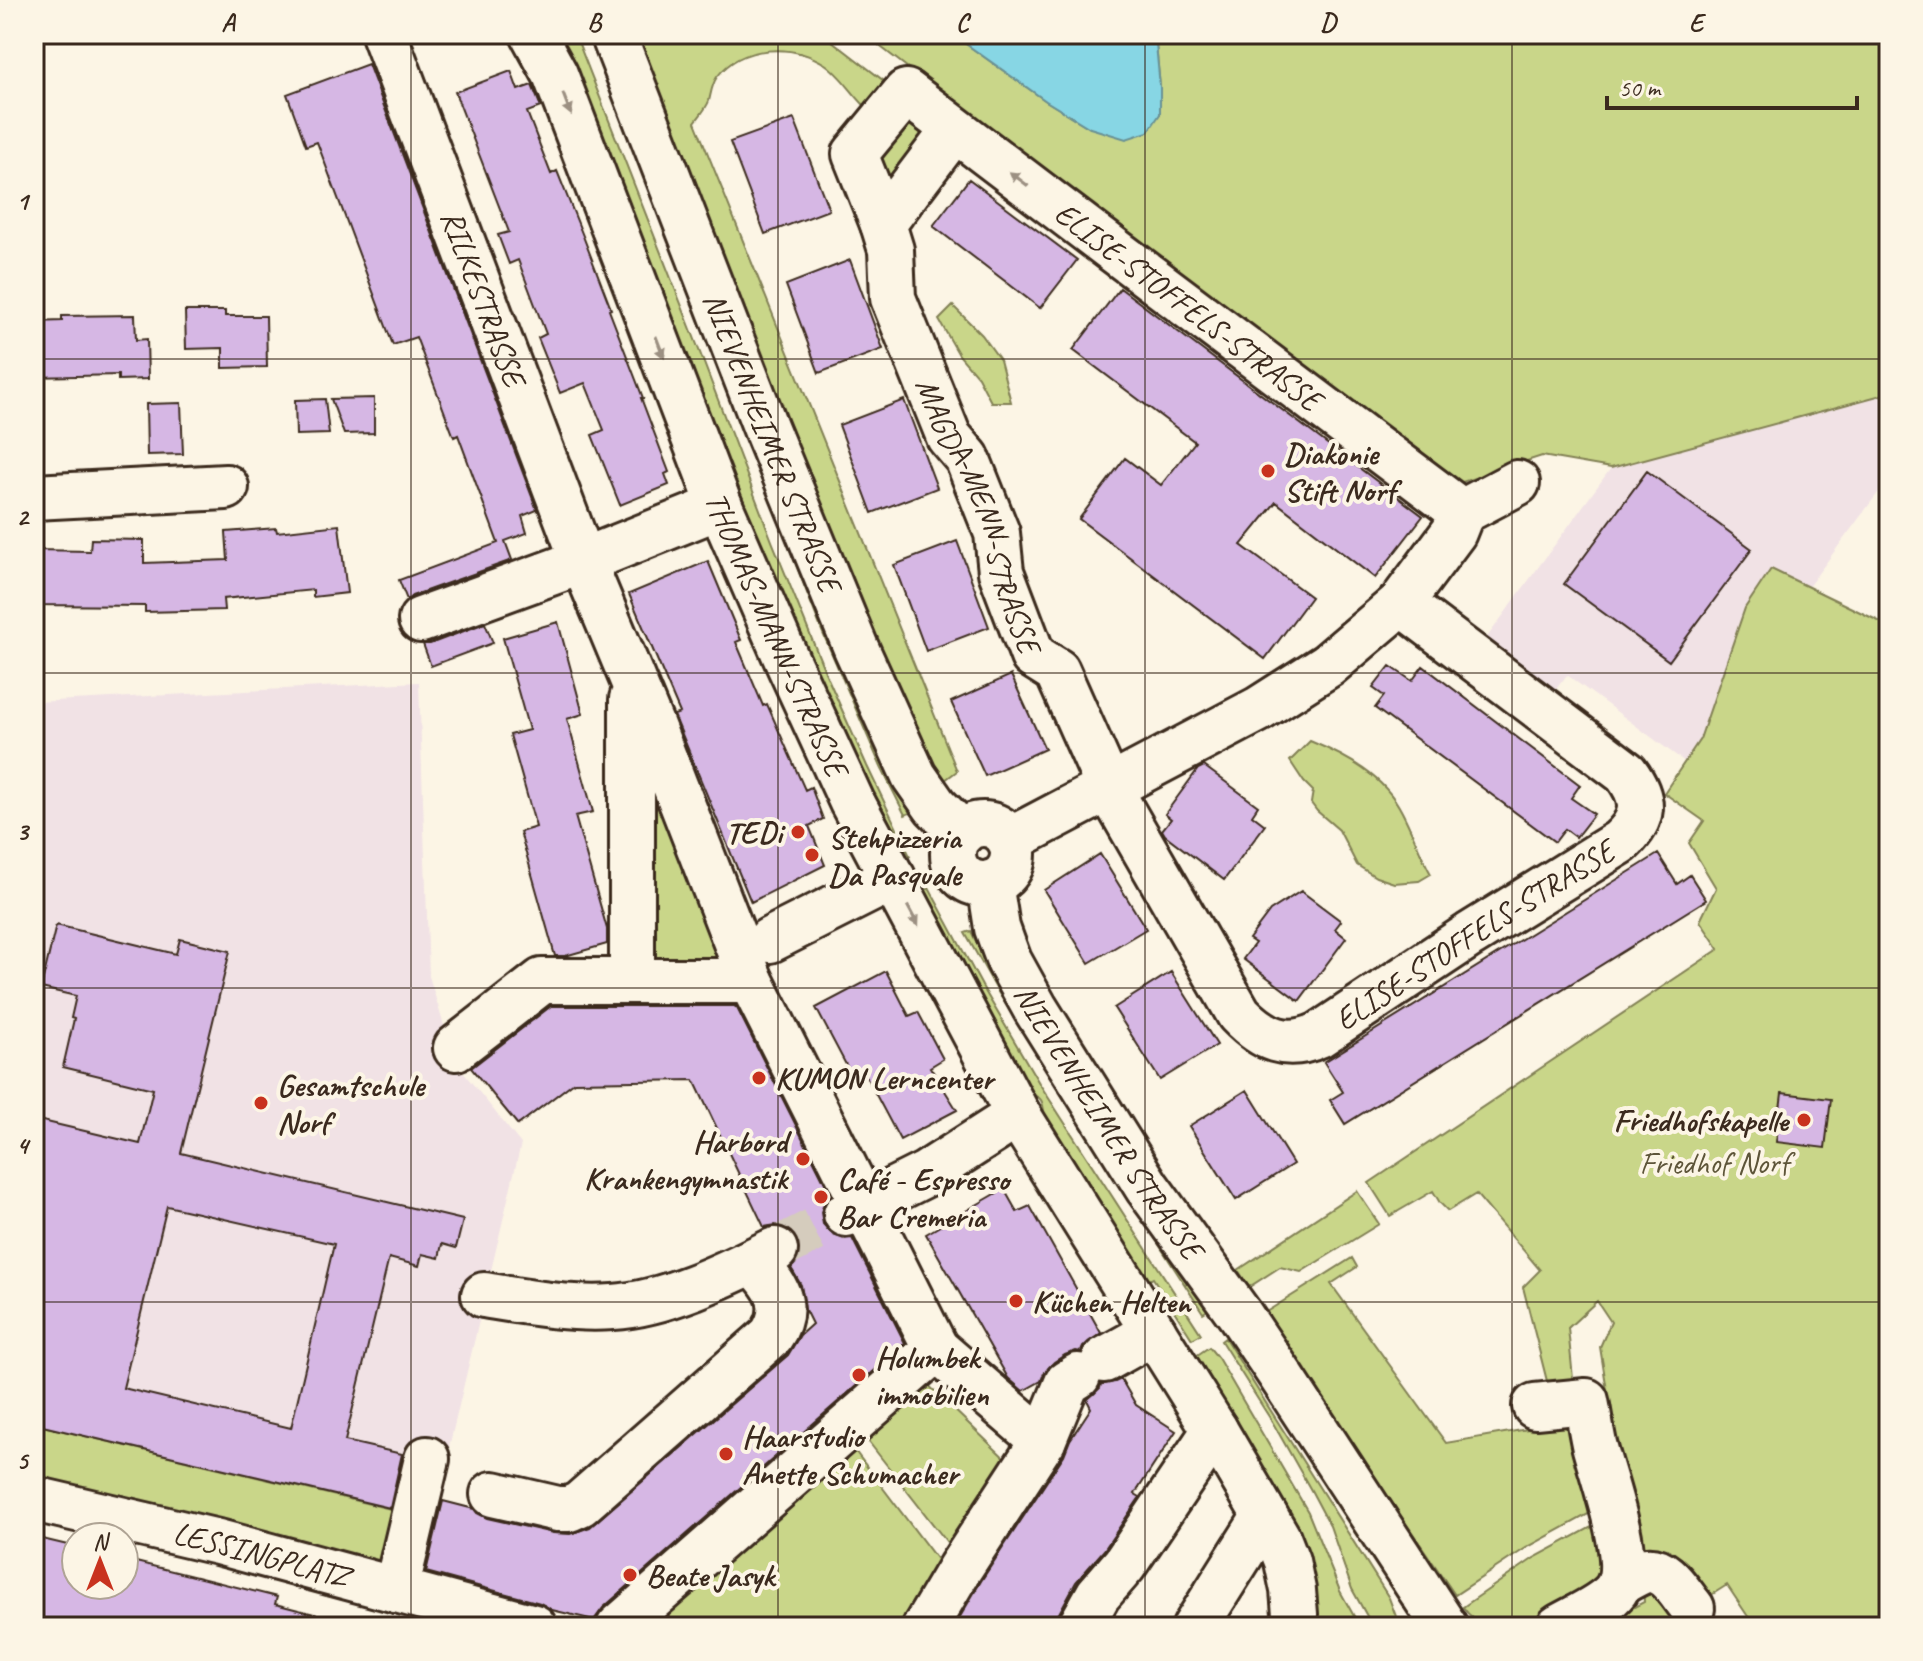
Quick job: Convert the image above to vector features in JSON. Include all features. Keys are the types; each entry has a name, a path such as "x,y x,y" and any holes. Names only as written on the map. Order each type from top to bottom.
{"street":[{"name":"THOMAS-MANN-STRASSE","path":"533,34 555,74 720,506 852,802 1018,1115 1215,1430 1278,1538 1287,1561 1295,1602 1294,1627"},
{"name":"NIEVENHEIMER STRASSE","path":"613,34 766,429 856,648 914,776 935,806 962,833"},
{"name":"RILKESTRASSE","path":"386,40 599,603 751,981 809,1095 855,1210"},
{"name":"MAGDA-MENN-STRASSE","path":"954,130 906,92 855,154 891,250 893,298 949,437 967,458 997,533 1001,572 1033,656 1057,671 1109,788"},
{"path":"883,224 954,130"},
{"name":"ELISE-STOFFELS-STRASSE","path":"954,130 1462,512"},
{"path":"1010,840 1277,698 1328,665 1401,603 1454,532 1462,512 1517,483"},
{"path":"34,497 226,487"},
{"path":"421,620 578,548 720,506"},
{"name":"ELISE-STOFFELS-STRASSE","path":"1109,788 1239,1014 1262,1034 1287,1042 1308,1040 1319,1035 1470,935 1620,842 1632,831 1641,810 1637,787 1626,773 1401,603"},
{"name":"RILKESTRASSE","path":"632,680 632,981"},
{"path":"987,824 1001,829 1010,840 1013,853 1011,866 1002,877 990,883 976,883 956,867 953,855 955,843 973,825 987,824"},
{"path":"770,940 893,878"},
{"name":"NIEVENHEIMER STRASSE","path":"990,883 1002,942 1035,1008 1147,1187 1240,1315 1445,1627"},
{"path":"456,1048 542,981 751,981"},
{"path":"1018,1115 926,1174 855,1210 888,1253 936,1349 1043,1441"},
{"path":"484,1295 562,1307 613,1307 653,1301 764,1256 779,1297 781,1312 778,1326 771,1336 580,1504 569,1509 558,1509 493,1494"},
{"path":"925,1627 1043,1441 1067,1383 1154,1332"},
{"path":"619,1627 936,1349"},
{"path":"1535,1406 1586,1401 1622,1555 1623,1569 1614,1593 1559,1627"},
{"path":"1080,1627 1098,1595 1124,1565 1215,1430"},
{"path":"396,1590 427,1459"},
{"name":"LESSINGPLATZ","path":"34,1499 218,1542 534,1627"},
{"path":"1195,1627 1265,1516"},
{"path":"1620,1583 1646,1570 1657,1570 1665,1575 1692,1608"}],"shaded area":[{"path":"1877,395 1889,401 1889,478 1808,587 1771,570 1745,608 1700,739 1685,762 1567,675 1545,703 1477,651 1611,468"},
{"name":"Gesamtschule Norf","path":"419,682 429,976 455,1062 521,1144 415,1580 34,1487 34,702"}],"green space":[{"path":"558,34 575,34 826,674 910,856 903,860 745,521 739,492"},
{"path":"588,34 593,34 833,646 910,813 905,815 881,767 822,631"},
{"path":"636,34 823,34 884,81 864,105 836,73 812,57 783,50 753,53 727,66 717,77 708,104 695,122 957,771 945,780 911,730"},
{"path":"864,34 952,34 1046,101 1090,128 1160,114 1155,34 1889,34 1889,393 1611,468 1542,456 1450,486"},
{"path":"900,117 927,131 889,187 872,154"},
{"path":"953,306 982,335 1000,360 1011,402 991,402 978,377 959,355 939,320"},
{"name":"Friedhof Norf","path":"1771,569 1889,626 1889,1627 1755,1627 1727,1585 1705,1599 1685,1568 1670,1554 1649,1548 1635,1549 1600,1347 1611,1322 1597,1301 1568,1328 1574,1389 1548,1385 1523,1287 1540,1270 1476,1194 1448,1211 1433,1191 1390,1216 1369,1183 1719,949 1700,921 1716,888 1689,843 1704,821 1664,793 1700,739 1745,608"},
{"path":"1310,741 1363,769 1385,788 1402,812 1431,874 1419,881 1394,883 1376,877 1357,865 1339,830 1311,803 1313,791 1290,761"},
{"path":"649,785 659,785 728,961 651,960"},
{"path":"929,888 1039,1083 1201,1334 1192,1339 1153,1278 1145,1282 1054,1136 1042,1102 1030,1094 920,893"},
{"path":"971,931 1019,1018 1208,1310 1203,1313 1051,1077 965,933"},
{"path":"1357,1191 1379,1224 1301,1272 1280,1267 1249,1287 1238,1270"},
{"path":"1352,1258 1357,1267 1331,1284 1446,1443 1575,1421 1594,1511 1526,1548 1455,1595 1266,1312"},
{"path":"1225,1338 1389,1598 1400,1627 1373,1627 1352,1589 1330,1526 1273,1423 1221,1341"},
{"path":"1209,1347 1308,1512 1340,1591 1360,1627 1305,1627 1190,1360"},
{"path":"922,1379 1015,1468 957,1555 861,1432"},
{"path":"34,1424 395,1510 380,1570 34,1487"},
{"path":"849,1443 938,1561 940,1581 911,1627 638,1627"},
{"path":"1597,1524 1604,1561 1598,1583 1518,1627 1491,1626 1475,1619 1463,1607 1534,1558"},
{"path":"1643,1585 1652,1585 1671,1616 1664,1627 1596,1627 1644,1602"}],"water":[{"path":"952,34 1155,34 1160,114 1148,132 1126,139 1090,128 1046,101"}],"building":[{"path":"368,64 537,510 522,516 527,533 505,541 512,560 407,600 399,580 498,543 458,435 454,437 416,337 393,345 317,142 306,146 287,94"},
{"path":"511,71 518,90 532,85 541,107 527,112 551,174 557,171 583,236 669,472 665,474 669,485 620,505 592,435 604,430 585,383 560,393 538,338 546,334 518,260 509,264 498,235 509,232 455,92"},
{"path":"794,119 829,210 765,234 730,142"},
{"path":"969,179 1077,260 1040,308 933,226"},
{"path":"850,260 883,349 819,373 786,285"},
{"name":"Diakonie Stift Norf","path":"1120,288 1423,516 1375,578 1276,502 1241,545 1311,597 1265,659 1079,519 1125,458 1161,485 1195,442 1073,350"},
{"path":"185,311 225,311 225,316 266,316 267,367 223,368 223,348 186,349"},
{"path":"135,315 136,340 147,339 148,379 118,380 118,375 34,377 34,322 62,321 62,316"},
{"path":"374,398 374,433 344,434 331,399"},
{"path":"325,399 329,434 296,435 295,400"},
{"path":"904,400 937,488 872,513 839,425"},
{"path":"181,403 183,454 147,455 146,404"},
{"path":"1647,471 1752,549 1669,661 1564,584"},
{"path":"339,525 347,593 313,597 313,590 223,599 224,610 145,612 145,606 34,605 34,550 90,551 91,539 144,540 144,563 228,560 226,532 276,528 277,532"},
{"path":"957,541 989,627 926,651 894,565"},
{"path":"708,561 741,640 736,642 763,706 767,704 805,790 811,787 823,819 809,826 825,865 751,902 674,715 680,713 629,594"},
{"path":"558,622 583,714 567,719 593,812 575,816 607,929 607,944 565,956 555,956 520,832 536,827 510,735 529,730 503,638"},
{"path":"485,623 493,643 431,666 423,644"},
{"path":"1390,666 1412,681 1423,666 1580,785 1571,798 1594,814 1576,837 1565,829 1555,842 1375,708 1384,696 1373,688"},
{"path":"1011,675 1045,749 985,776 951,702"},
{"path":"1204,766 1258,806 1252,815 1265,825 1224,880 1162,830 1171,819 1165,814 1198,769"},
{"path":"1100,854 1146,929 1089,963 1044,890"},
{"path":"1658,854 1677,884 1690,875 1706,900 1345,1124 1330,1100 1343,1092 1324,1062"},
{"path":"1301,891 1341,921 1335,929 1346,938 1299,1001 1243,959 1255,943 1249,939 1270,911"},
{"path":"56,925 176,954 180,939 230,951 181,1153 463,1220 456,1248 442,1244 439,1258 422,1254 419,1266 389,1258 345,1441 402,1454 390,1508 34,1424 34,1119 140,1144 153,1089 63,1067 76,996 41,988","holes":["167,1206 334,1244 291,1428 123,1388"]},
{"path":"886,971 909,1016 918,1012 943,1059 930,1067 957,1110 900,1140 865,1074 854,1080 816,1008"},
{"path":"1171,972 1217,1045 1160,1080 1114,1008"},
{"path":"551,1006 737,1008 831,1195 821,1212 823,1224 833,1235 852,1238 905,1343 603,1608 594,1620 426,1572 443,1501 474,1509 487,1518 553,1533 570,1534 590,1527 788,1355 800,1335 812,1324 805,1310 801,1285 791,1268 800,1252 798,1240 788,1229 776,1225 764,1227 694,1080 574,1082 518,1125 471,1068"},
{"path":"1247,1090 1293,1164 1236,1200 1189,1126"},
{"name":"Friedhofskapelle","path":"1782,1093 1831,1099 1825,1148 1776,1142"},
{"path":"1004,1189 1017,1212 1030,1206 1101,1333 1081,1352 1065,1355 1054,1362 1041,1381 1023,1391 1008,1378 926,1234"},
{"path":"1121,1379 1136,1405 1176,1431 1135,1494 1140,1497 1104,1550 1076,1582 1055,1627 954,1627 1064,1455 1091,1408 1087,1400 1101,1384"},
{"path":"34,1537 60,1543 60,1601 140,1601 140,1563 277,1597 275,1604 330,1618 329,1627 34,1627"}],"tunnel":[{"path":"775,1250 846,1214"}],"place":[{"name":"Diakonie Stift Norf","path":"1268,471"},
{"name":"TEDi","path":"798,832"},
{"name":"Stehpizzeria Da Pasquale","path":"812,855"},
{"name":"KUMON Lerncenter","path":"759,1078"},
{"name":"Gesamtschule Norf","path":"261,1103"},
{"name":"Friedhofskapelle","path":"1804,1120"},
{"name":"Harbord Krankengymnastik","path":"803,1159"},
{"name":"Café - Espresso Bar Cremeria","path":"821,1197"},
{"name":"Küchen Helten","path":"1016,1301"},
{"name":"Holumbek immobilien","path":"859,1375"},
{"name":"Haarstudio Anette Schumacher","path":"726,1454"},
{"name":"Beate Jasyk","path":"630,1575"}]}
